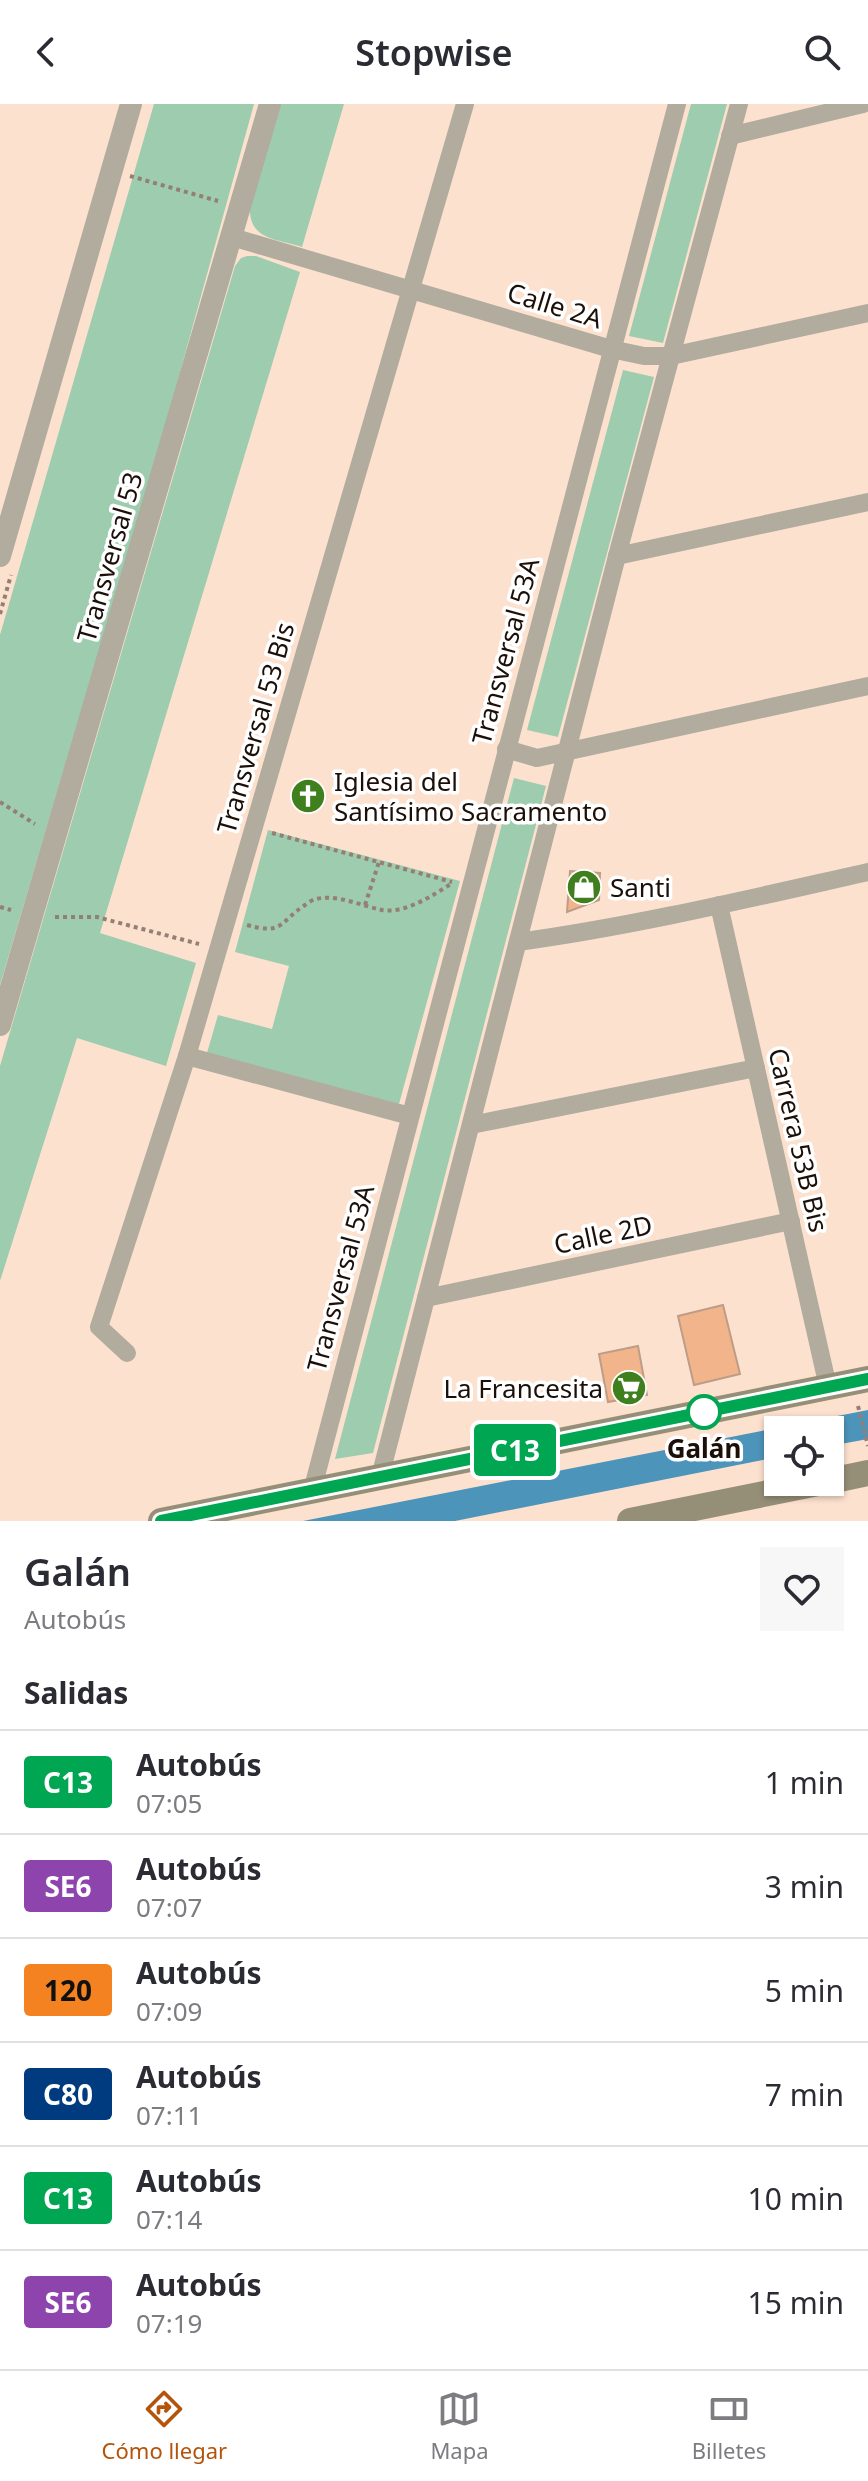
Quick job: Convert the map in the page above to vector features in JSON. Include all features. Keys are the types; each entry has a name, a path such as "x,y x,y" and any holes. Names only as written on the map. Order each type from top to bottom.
{"main road":[{"path":"161,1521 868,1379"},
{"path":"844,1478 868,1473"},
{"path":"630,1521 764,1494"}],"street":[{"path":"0,556 131,104"},
{"name":"Transversal 53","path":"0,1025 270,104"},
{"name":"Transversal 53 Bis","path":"127,1353 99,1327 187,1056 465,104"},
{"name":"Transversal 53A","path":"312,1491 410,1116 462,884 506,749 677,104"},
{"path":"380,1477 617,556 739,104"},
{"path":"730,136 863,104"},
{"name":"Calle 2A","path":"232,237 611,349 644,356 671,356 868,313"},
{"path":"617,556 868,502"},
{"path":"506,749 537,758 868,686"},
{"path":"518,942 719,905 868,872"},
{"name":"Carrera 53B Bis","path":"719,905 828,1387"},
{"path":"187,1056 410,1116"},
{"path":"471,1125 756,1068"},
{"name":"Calle 2D","path":"426,1298 791,1221"}],"path":[{"path":"111,172 240,208"},
{"path":"0,802 55,837"},
{"path":"253,828 462,884"},
{"path":"365,905 379,862"},
{"path":"225,919 266,931 279,928 294,912 314,899 333,899 386,911 406,907 462,884"},
{"path":"32,916 97,917 216,949"},
{"path":"857,1404 868,1446"}],"green space":[{"path":"154,104 254,104 158,452 0,985 0,635"},
{"path":"278,104 344,104 302,247 272,239 257,231 250,214 250,202"},
{"path":"691,104 727,104 663,343 629,336"},
{"path":"247,256 256,256 300,272 100,933 196,963 166,1066 77,1038 0,1281 0,1066 235,266"},
{"path":"623,370 654,377 558,737 527,730"},
{"path":"514,778 546,786 373,1453 335,1459"},
{"path":"268,830 460,881 399,1104 207,1053 218,1015 272,1029 289,966 235,952"}],"water":[{"path":"868,1410 868,1439 844,1443 844,1416 837,1416"},
{"path":"764,1430 764,1460 455,1521 303,1521"}],"building":[{"name":"Santi","path":"570,871 600,873 599,900 567,912"},
{"path":"723,1305 740,1374 694,1385 678,1316"},
{"path":"638,1346 647,1395 608,1402 599,1354"}],"bus line":[{"name":"C13","path":"161,1521 868,1379"}],"place":[{"name":"Iglesia del Santísimo Sacramento","path":"308,796"},
{"name":"Santi","path":"584,887"},
{"name":"La Francesita","path":"629,1388"},
{"name":"Galán","path":"704,1412"}]}
